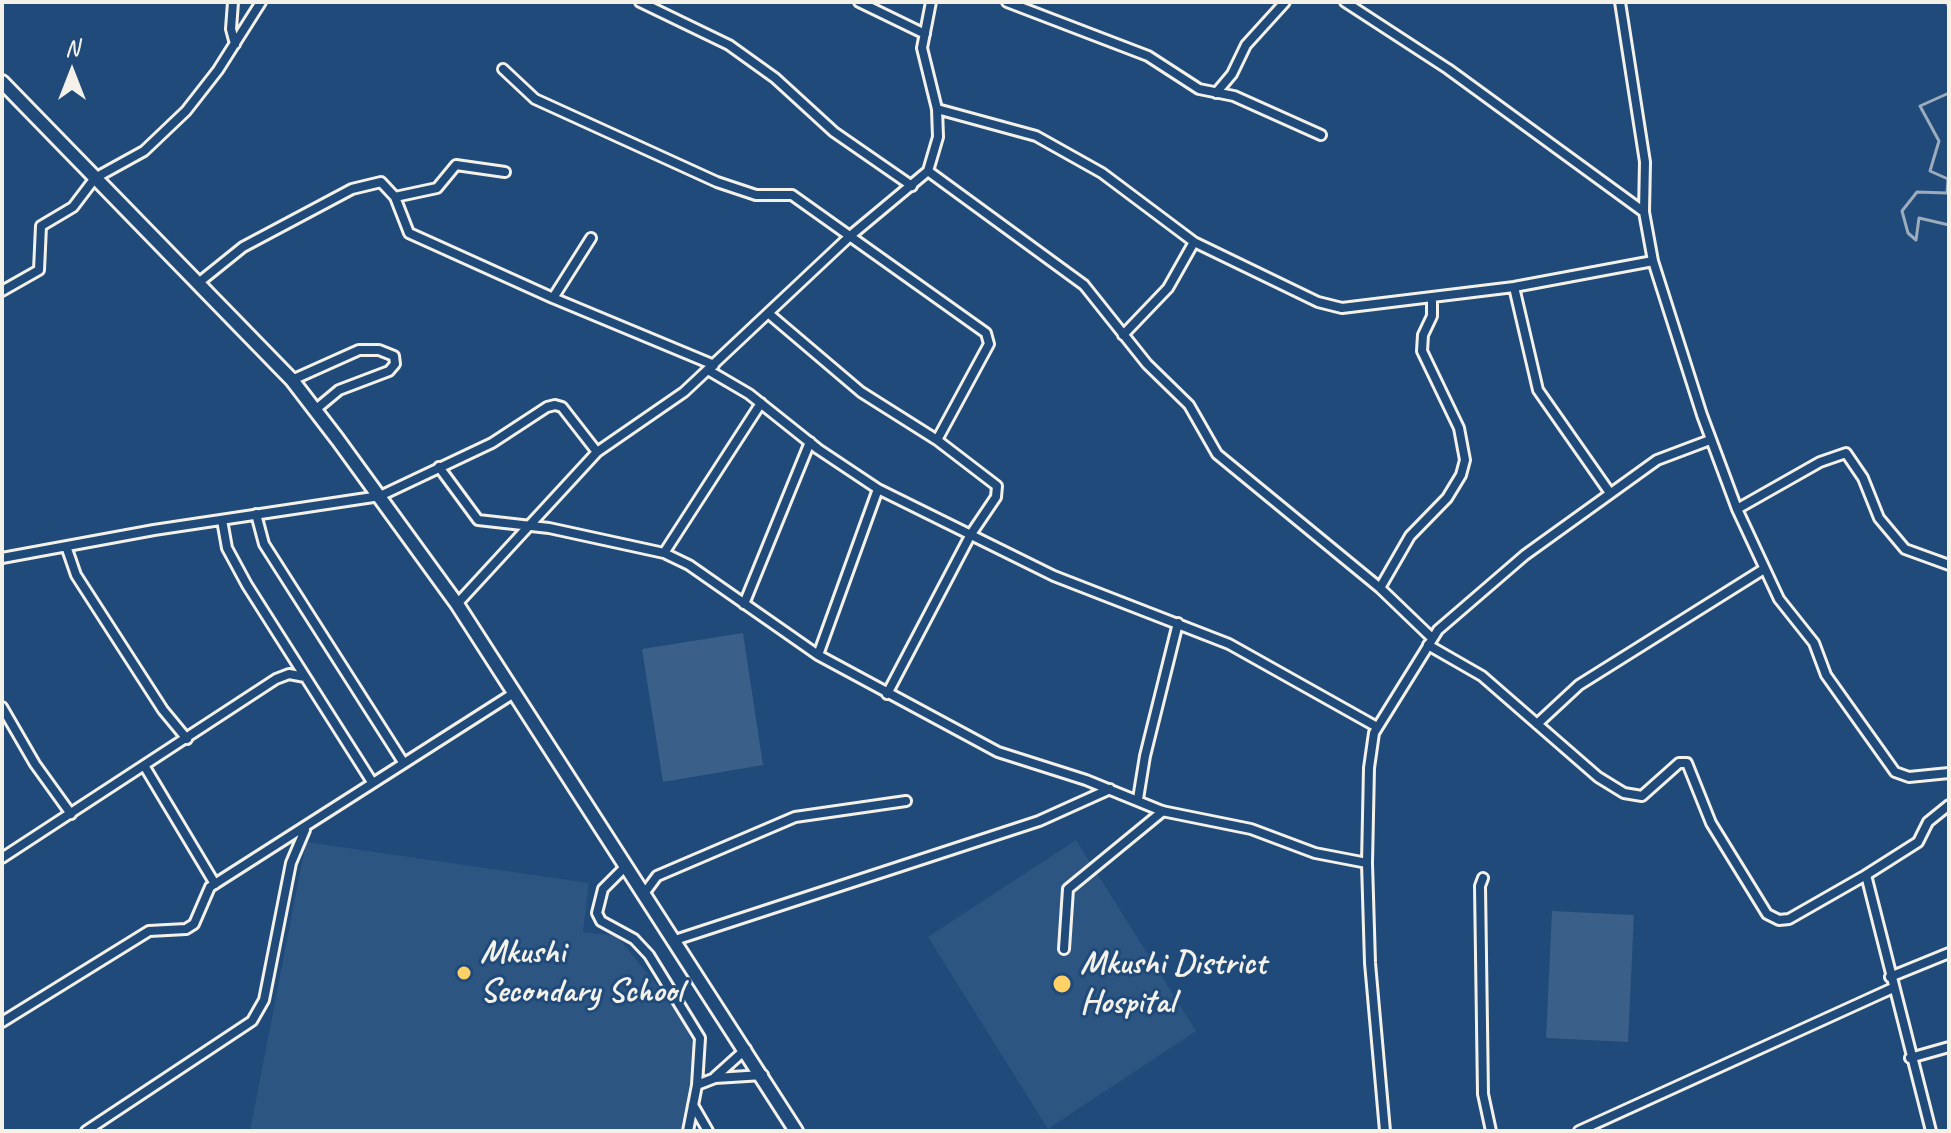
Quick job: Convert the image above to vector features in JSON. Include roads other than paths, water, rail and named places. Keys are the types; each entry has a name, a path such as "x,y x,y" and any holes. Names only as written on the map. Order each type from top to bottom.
{"street":[{"path":"233,2 231,29 235,44"},
{"path":"2,291 36,273 40,266 41,226 73,207 95,178 128,161 166,132 204,91 261,2"},
{"path":"640,2 729,45 775,78 834,132 912,186"},
{"path":"859,2 925,34"},
{"path":"457,604 597,452 684,392 850,236 928,171 938,137 937,109 924,64 931,2"},
{"path":"1007,2 1148,56 1199,89 1242,99 1321,135"},
{"path":"1216,93 1232,74 1246,45 1285,2"},
{"path":"1345,2 1448,69 1644,212"},
{"path":"1620,2 1645,162 1644,212 1653,261 1710,440 1737,509 1779,599 1817,648 1826,675 1895,772 1909,777 1949,773"},
{"path":"503,69 535,99 747,193 792,195 989,337 937,440"},
{"path":"2,82 292,380 315,410 457,604 624,868 763,1075 796,1131"},
{"path":"937,109 1036,136 1055,145 1102,173 1194,242 1318,302 1342,308 1514,287 1653,261"},
{"path":"395,197 437,188 456,165 505,172"},
{"path":"928,171 1084,285 1123,335 1189,405 1217,454 1380,588 1430,642 1482,676 1598,777 1632,796 1642,796 1679,763 1687,763 1711,823 1767,914 1779,920 1789,919 1866,875 1918,842 1931,819 1949,805"},
{"path":"197,284 243,247 352,189 381,182 395,197 409,233 711,367 878,489 1054,576 1229,644 1377,727"},
{"path":"553,298 591,238"},
{"path":"1123,335 1168,288 1194,242"},
{"path":"1514,287 1538,390 1610,493"},
{"path":"1380,588 1410,536 1447,498 1461,475 1465,460 1459,428 1422,351 1423,335 1432,316 1432,298"},
{"path":"768,313 861,392 937,440 997,486 996,497 971,534 887,694"},
{"path":"292,380 359,350 379,350 394,356 395,364 389,371 339,390 315,410"},
{"path":"664,553 761,403"},
{"path":"2,558 380,496 492,443 547,407 555,405 562,407 597,452"},
{"path":"1385,1131 1370,963 1367,863 1369,768 1377,727 1430,642 1525,555 1657,460 1710,440"},
{"path":"744,604 810,442"},
{"path":"1737,509 1827,458 1846,453 1863,478 1879,518 1905,549 1949,565"},
{"path":"439,467 478,520 604,539 664,553 689,565 818,655 998,752 1138,799 1163,811 1251,829 1315,853 1367,863"},
{"path":"818,655 878,489"},
{"path":"256,514 264,544 403,762"},
{"path":"222,520 224,539 234,561 372,782"},
{"path":"66,546 76,575 154,696 187,739"},
{"path":"1537,724 1567,694 1764,569"},
{"path":"1138,799 1145,756 1178,623"},
{"path":"2,858 276,679 289,674 305,677"},
{"path":"2,1022 149,931 186,929 194,924 204,895 215,884 514,693"},
{"path":"2,707 35,764 71,814"},
{"path":"145,767 215,884"},
{"path":"672,941 1039,821 1110,789"},
{"path":"643,895 657,876 795,817 906,801"},
{"path":"1064,949 1068,889 1126,838 1140,832 1163,811"},
{"path":"86,1131 252,1021 264,1000 291,863 308,825"},
{"path":"624,868 603,889 597,913 601,921 634,939 649,955 700,1038 697,1085 688,1131"},
{"path":"1866,875 1931,1131"},
{"path":"1483,878 1480,886 1483,1094 1491,1131"},
{"path":"1890,977 1949,953"},
{"path":"1579,1131 1893,988"},
{"path":"1910,1058 1949,1047"},
{"path":"715,1078 746,1049"},
{"path":"697,1085 715,1078 763,1075"},
{"path":"693,1104 708,1131"}],"waterway":[{"path":"1947,2 1949,8"},
{"path":"1949,93 1920,106 1939,141 1930,171 1948,179 1947,193 1917,192 1902,211 1908,233 1916,240 1919,218 1949,225"}],"place":[{"name":"Mkushi Secondary School","path":"464,973"},
{"name":"Mkushi District Hospital","path":"1062,984"}]}
